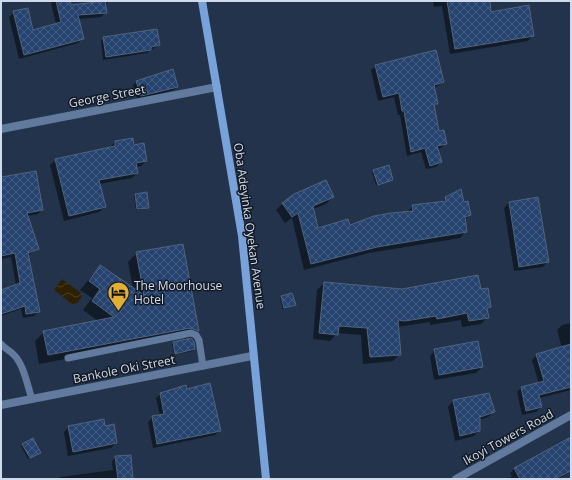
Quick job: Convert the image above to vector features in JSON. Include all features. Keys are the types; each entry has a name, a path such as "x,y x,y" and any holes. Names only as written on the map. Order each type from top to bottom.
{"main road":[{"name":"Oba Adeyinka Oyekan Avenue","path":"202,1 242,236 250,308 252,356 266,479"}],"street":[{"name":"George Street","path":"1,129 217,87"},
{"name":"Bankole Oki Street","path":"1,405 252,356"},
{"name":"Ikoyi Towers Road","path":"456,479 571,416"}],"lane":[{"path":"68,358 191,333 196,334 199,340 203,366"},
{"path":"1,344 5,350 13,353 20,364 32,399"}],"water":[{"path":"62,279 81,293 82,297 77,303 72,304 54,290"}],"building":[{"path":"56,1 70,1 71,5 105,1 107,13 78,15 84,39 24,55 13,11 28,8 33,30 61,22"},
{"path":"447,1 490,1 491,12 529,5 534,36 455,49"},
{"path":"157,29 160,45 151,47 151,50 106,57 103,37"},
{"path":"436,50 444,82 434,85 438,104 434,104 439,131 444,130 447,144 437,146 442,162 430,166 425,148 411,152 404,111 402,111 399,93 383,97 375,65"},
{"path":"173,69 178,87 141,96 136,81"},
{"path":"133,138 134,145 144,143 147,161 136,163 138,173 99,180 106,207 69,216 55,159 115,146 115,141"},
{"path":"389,165 393,180 378,185 373,170"},
{"path":"36,171 43,210 27,213 39,249 28,253 40,312 26,314 25,306 1,314 1,290 20,283 15,253 1,256 1,177"},
{"path":"326,180 334,197 313,206 318,228 348,219 350,225 374,216 413,211 412,205 446,201 445,197 461,189 464,202 468,201 471,215 465,217 467,232 377,247 311,264 298,213 292,217 282,203 294,194"},
{"path":"147,192 149,208 137,209 135,194"},
{"path":"538,197 549,262 519,267 509,202"},
{"path":"183,244 199,331 190,328 48,355 43,331 114,317 92,301 100,289 89,281 100,265 144,295 136,252"},
{"path":"478,275 481,289 488,288 491,307 487,308 489,318 469,321 467,313 437,319 436,316 405,321 398,320 401,355 370,357 367,328 339,326 338,335 319,333 324,282 402,289"},
{"path":"292,293 296,305 284,308 281,296"},
{"path":"191,338 194,342 195,349 175,354 173,342"},
{"path":"478,341 483,367 439,375 434,349"},
{"path":"571,344 571,387 539,395 542,407 526,411 521,387 544,381 536,354"},
{"path":"210,383 221,431 157,444 152,416 164,414 160,393 186,385 187,389"},
{"path":"489,393 495,412 480,417 480,431 460,436 453,400"},
{"path":"104,419 105,426 114,424 117,443 73,452 68,426"},
{"path":"571,437 571,471 554,479 520,479 514,468"},
{"path":"33,438 41,453 30,458 22,444"},
{"path":"131,455 133,479 118,479 115,456"}],"place":[{"name":"The Moorhouse Hotel","path":"118,312"}]}
